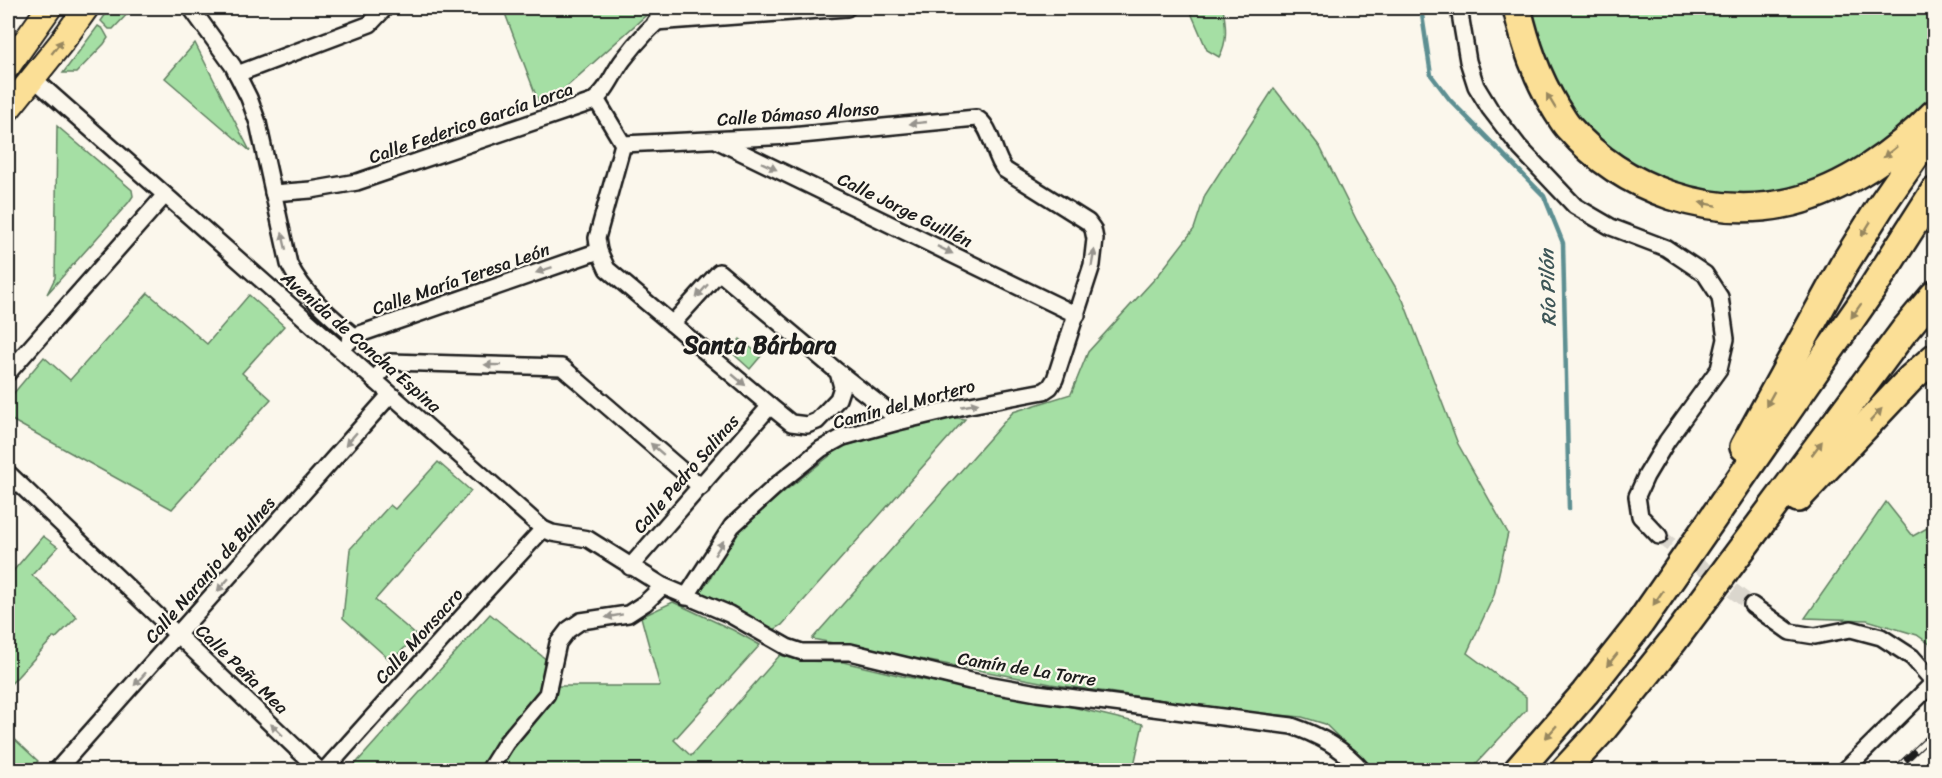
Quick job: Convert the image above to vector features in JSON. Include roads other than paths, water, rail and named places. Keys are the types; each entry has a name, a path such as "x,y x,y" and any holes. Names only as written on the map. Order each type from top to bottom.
{"highway":[{"path":"1517,8 1541,84 1568,128 1629,178 1673,197 1717,206 1747,207 1792,202 1833,188 1870,168 1935,114"},
{"path":"1677,569 1843,266 1880,207 1935,129"},
{"path":"1518,771 1585,693 1638,626 1872,289 1935,192"},
{"path":"1565,771 1648,673 1905,331 1935,295"},
{"path":"1682,629 1799,497 1911,378 1935,358"}],"main road":[{"path":"8,65 49,8"},
{"path":"8,109 86,8"}],"street":[{"path":"191,8 237,74 249,98 258,123 289,264 297,279 316,302 354,336 342,352"},
{"path":"237,74 370,24 385,8"},
{"name":"Calle Federico García Lorca","path":"273,193 311,190 357,182 596,99 634,46 655,22 673,8"},
{"path":"655,22 847,8"},
{"path":"1459,8 1468,61 1476,86 1490,109 1520,148 1575,206 1611,227 1666,248 1705,274 1720,297 1726,339 1719,369 1667,441 1637,496 1640,516 1659,537"},
{"name":"Avenida de Concha Espina","path":"33,78 543,529 552,533 588,539 630,567 686,597"},
{"path":"596,99 623,144 597,238 599,251 607,269 791,423 807,425 817,421 838,399 842,387 838,372"},
{"name":"Calle Dámaso Alonso","path":"623,144 791,136 976,118 984,123 999,161 1005,170 1088,222 1093,229 1095,239 1092,265 1077,315"},
{"name":"Calle Jorge Guillén","path":"716,140 1077,315"},
{"path":"8,373 165,195"},
{"name":"Calle María Teresa León","path":"354,336 599,251"},
{"path":"672,324 719,272 893,415"},
{"name":"Camín del Mortero","path":"686,597 732,526 821,449 843,437 897,422 1044,391 1050,387 1055,379 1077,315"},
{"path":"374,380 390,362 562,367 701,487"},
{"name":"Calle Naranjo de Bulnes","path":"57,771 390,395"},
{"name":"Calle Pedro Salinas","path":"630,567 770,406"},
{"name":"Calle Peña Mea","path":"8,473 320,771"},
{"name":"Calle Monsacro","path":"325,771 543,529"},
{"path":"489,771 506,743 547,694 558,643 568,630 581,621 628,614 645,603 663,586"},
{"name":"Camín de La Torre","path":"686,597 729,614 787,647 802,652 850,652 970,681 1015,689 1292,726 1312,732 1331,743 1362,771"},
{"path":"1752,605 1790,632 1815,636 1851,629 1881,637 1912,657 1935,682 1845,771"}],"waterway":[{"name":"Río Pilón","path":"1421,8 1431,75 1450,100 1544,196 1563,243 1569,509"}],"tunnel":[{"path":"1659,536 1752,605"}],"railway":[{"path":"1895,770 1934,733"}],"district":[{"name":"Santa Bárbara","path":"760,345"}]}
